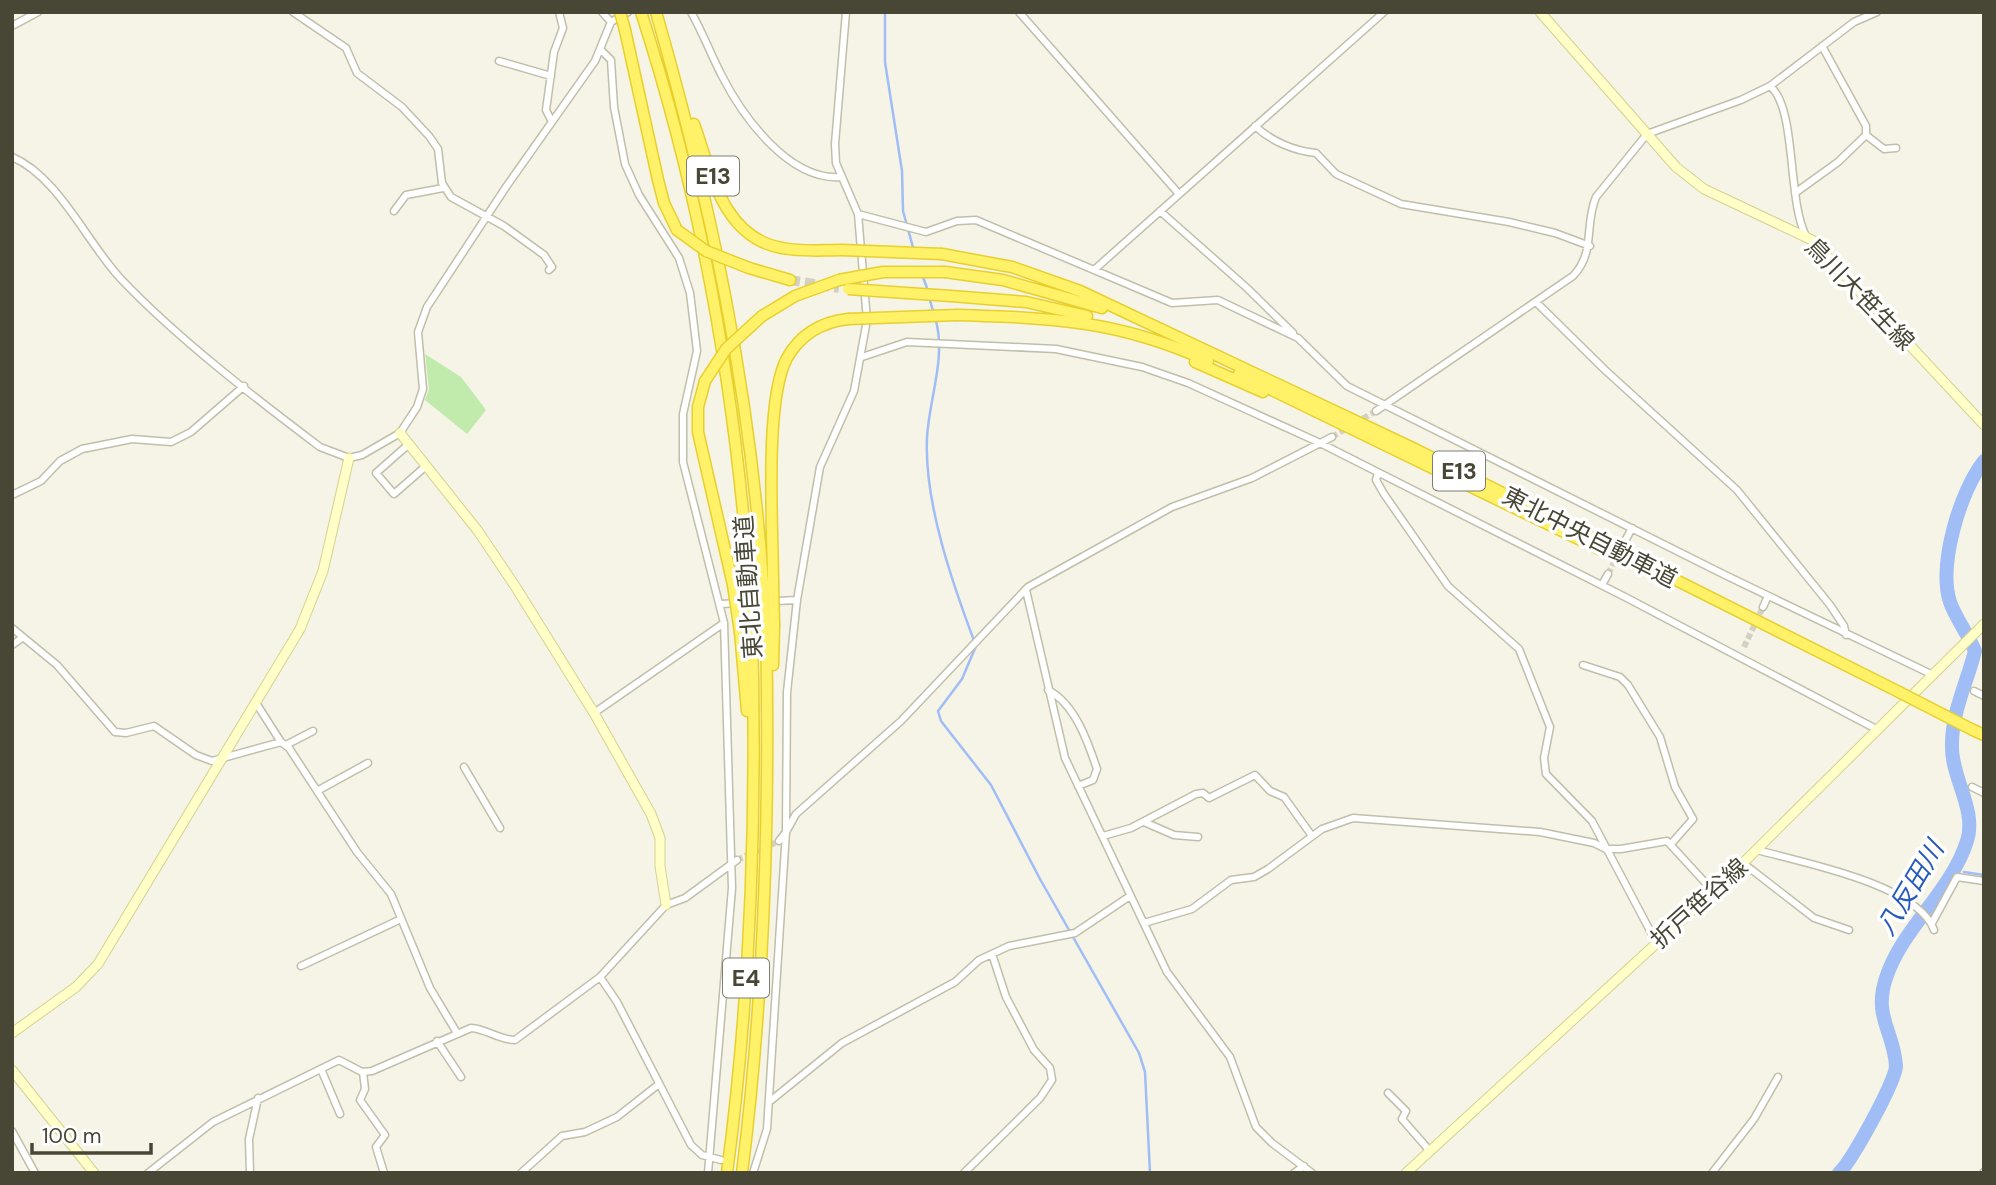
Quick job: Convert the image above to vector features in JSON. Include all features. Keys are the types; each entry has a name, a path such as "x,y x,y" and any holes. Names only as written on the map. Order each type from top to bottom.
{"highway":[{"name":"E13","path":"620,12 662,197 677,230 706,251 790,281"},
{"name":"東北自動車道","path":"642,14 679,144 717,316 739,466 752,630 754,783 748,947 727,1173"},
{"name":"E13","path":"657,15 718,191 731,217 746,232 773,246 792,250 942,254 1035,274 1080,291 1150,325"},
{"name":"東北自動車道","path":"657,15 692,141 730,310 768,583"},
{"name":"E13","path":"754,783 733,585 698,432 698,407 705,381 726,349 762,316 794,296 893,272 945,272 1028,286 1150,325"},
{"name":"E13","path":"842,286 1047,306 1146,337"},
{"name":"E13","path":"768,804 768,583 773,444 776,396 782,370 796,345 809,332 826,323 848,319 957,315 1073,320 1146,337"},
{"name":"東北中央自動車道","path":"1150,325 1764,624 1979,732"},
{"name":"東北中央自動車道","path":"1146,337 1296,397"},
{"name":"E4","path":"742,1173 760,980 768,804"}],"street":[{"path":"12,26 38,12"},
{"path":"293,12 346,48 357,74 402,107 429,136 438,149 443,187 457,203 488,215 544,256 552,267 549,270"},
{"path":"552,122 546,110 554,52 563,28 560,15 567,12"},
{"path":"602,12 611,22"},
{"path":"12,157 32,168 50,186 120,278 244,386 320,447 349,458 362,455 400,433 417,407 423,389 420,321 488,215 601,50 611,22 628,12"},
{"path":"691,12 731,93 773,145 806,170 823,176 841,177"},
{"path":"753,1173 767,1129 786,832 787,692 797,600 820,467 854,391 862,358 867,300 858,214 841,177 835,144 846,12"},
{"path":"1019,12 1179,194"},
{"path":"1094,270 1384,12"},
{"name":"鳥川大笹生線","path":"1540,12 1647,134 1692,180 1806,236 1825,252 1984,425"},
{"path":"1376,411 1537,303 1581,268 1590,246 1591,208 1595,197 1647,134 1741,100 1770,86 1854,22 1877,12"},
{"path":"1822,46 1866,126 1867,135 1884,149 1896,148"},
{"path":"601,50 612,64 614,107 625,164 639,195 679,258 690,293 697,351 683,414 682,454 693,510 721,604 724,623 734,861 708,1173"},
{"path":"499,61 551,76"},
{"path":"1770,86 1782,102 1797,214 1806,236"},
{"path":"1255,127 1266,136 1303,152 1316,153 1336,174 1401,204 1509,222 1555,233 1590,246"},
{"path":"1795,193 1839,162 1867,135"},
{"path":"394,211 406,195 443,187"},
{"path":"1160,211 1247,288 1348,386 1846,635 1933,675"},
{"path":"858,214 926,232 957,220 976,220 1172,303 1218,300 1298,338"},
{"path":"1537,303 1605,370 1737,490 1830,605 1844,626 1846,635"},
{"path":"862,358 907,342 1056,349 1142,368 1235,402 1602,585 1878,730"},
{"path":"12,495 40,481 60,461 82,449 132,439 171,442 191,432 244,386"},
{"path":"400,433 478,531 594,713 657,827 666,905"},
{"path":"779,841 796,814 901,721 1026,590 1172,507 1252,478 1332,437"},
{"path":"409,444 376,473 394,494 426,466"},
{"path":"12,1033 76,987 98,964 226,757 300,629 313,600 323,571 349,458"},
{"path":"1378,473 1376,480 1384,494 1448,586 1519,649 1550,727 1544,758 1546,774 1592,821 1657,942"},
{"path":"1625,541 1632,528"},
{"path":"1602,585 1608,574"},
{"path":"1026,590 1062,748 1077,786 1167,972 1230,1057 1256,1127 1272,1143 1312,1173"},
{"path":"1763,607 1768,596"},
{"path":"721,604 797,600"},
{"path":"594,713 724,623"},
{"path":"12,628 57,665 115,732 154,726 205,759 218,760 284,744 313,732"},
{"name":"折戸笹谷線","path":"1406,1173 1757,850 1981,628"},
{"path":"12,645 22,638"},
{"path":"1739,657 1744,647"},
{"path":"1583,664 1620,677 1660,737 1675,787 1693,819 1671,844"},
{"path":"1048,690 1066,704 1083,733 1097,769 1093,780 1077,786"},
{"path":"1974,691 1984,696"},
{"path":"256,704 357,852 391,894 430,988 457,1033"},
{"path":"317,792 368,763"},
{"path":"464,767 500,828"},
{"path":"1103,836 1118,834 1196,794 1203,793 1211,797 1255,775 1270,791 1284,797 1312,836"},
{"path":"1972,787 1984,793"},
{"path":"1143,923 1192,909 1231,880 1254,877 1335,822 1353,818 1540,832 1594,843 1606,849 1667,841 1713,891"},
{"path":"1144,822 1174,835 1198,837"},
{"path":"1757,850 1876,886 1914,906 1930,921 1934,930"},
{"path":"148,1173 213,1122 339,1060 363,1072 457,1033 482,1029 503,1039 516,1041 600,977 626,945 666,905 685,898 734,861"},
{"path":"1743,863 1814,918 1849,930"},
{"path":"1930,921 1956,877 1984,881"},
{"path":"769,1102 842,1043 955,982 971,965 1009,946 1075,933 1130,896"},
{"path":"301,966 401,919"},
{"path":"964,1173 1040,1098 1052,1080 1050,1068 1034,1050 1006,997 992,954"},
{"path":"600,977 617,1002 691,1145 702,1155 721,1160"},
{"path":"437,1041 461,1077"},
{"path":"321,1069 340,1114"},
{"path":"12,1070 94,1173"},
{"path":"363,1072 365,1089 360,1100 385,1135 376,1147 384,1173"},
{"path":"1712,1173 1754,1118 1778,1077"},
{"path":"521,1173 562,1136 585,1132 617,1117 659,1084"},
{"path":"1388,1093 1406,1111 1402,1119 1429,1150"},
{"path":"250,1173 250,1139 258,1098"},
{"path":"12,1131 15,1142 34,1173"},
{"path":"1294,1173 1304,1166"}],"green space":[{"path":"425,354 461,377 486,410 467,434 425,400 429,389"}],"waterway":[{"path":"885,12 885,62 902,171 903,211 914,251"},
{"path":"923,277 928,291"},
{"path":"929,297 933,311"},
{"path":"936,321 939,335 938,364 927,438 930,489 942,544 976,646 962,679 938,711 941,721 991,785 1040,879 1139,1053 1145,1072 1150,1173"},
{"name":"八反田川","path":"1839,1173 1872,1121 1896,1066 1883,1014 1886,978 1903,943 1950,877 1967,841 1969,818 1953,759 1952,735 1975,651 1950,602 1947,569 1949,549 1960,509 1967,490 1984,461"},
{"path":"1964,872 1984,875"}],"tunnel":[{"path":"790,280 839,288"},
{"path":"1332,437 1376,411"},
{"path":"1608,574 1625,541"},
{"path":"1744,647 1763,607"},
{"path":"737,860 779,841"}]}
